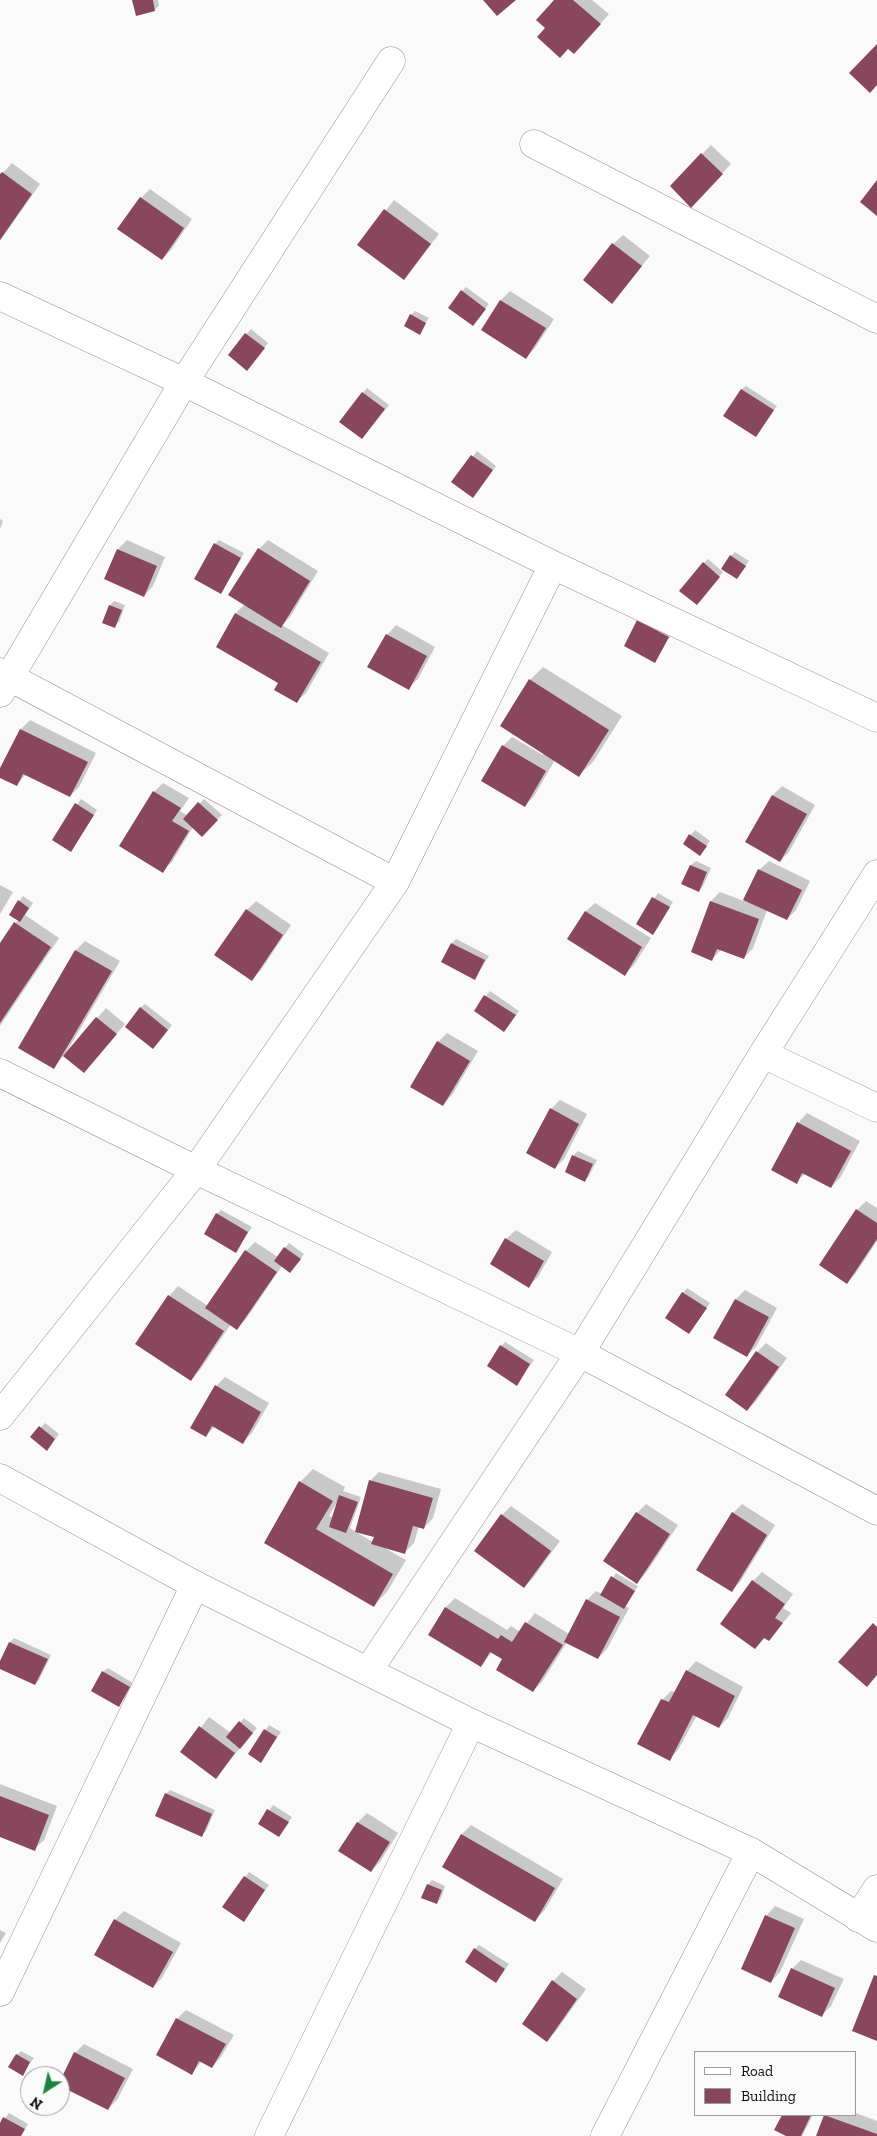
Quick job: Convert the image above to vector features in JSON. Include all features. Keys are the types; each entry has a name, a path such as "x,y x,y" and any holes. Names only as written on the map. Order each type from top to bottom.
{"street":[{"path":"392,61 184,382 3,681 395,882"},
{"path":"534,144 877,319"},
{"path":"0,296 184,382 553,564 877,718"},
{"path":"0,1416 196,1170 395,882 553,564"},
{"path":"368,1671 580,1353 763,1054 877,874"},
{"path":"763,1054 877,1108"},
{"path":"0,1074 196,1170 580,1353 877,1511"},
{"path":"0,1478 195,1585 470,1723 751,1852 868,1923 877,1889"},
{"path":"0,1992 195,1585"},
{"path":"270,2136 470,1723"},
{"path":"605,2136 751,1852"}],"building":[{"path":"132,0 153,0 155,11 136,16"},
{"path":"483,0 516,0 497,16"},
{"path":"554,0 573,0 601,24 574,54 568,49 560,58 537,37 545,28 536,20"},
{"path":"877,44 877,85 870,93 849,73"},
{"path":"701,153 723,174 691,208 670,186"},
{"path":"2,172 32,194 0,240 0,174"},
{"path":"877,180 877,216 860,202"},
{"path":"140,197 184,228 162,260 117,229"},
{"path":"384,209 431,244 404,280 357,245"},
{"path":"612,243 642,266 612,304 583,280"},
{"path":"461,290 486,309 473,326 448,308"},
{"path":"500,300 546,328 526,359 481,330"},
{"path":"410,314 426,323 420,335 404,326"},
{"path":"245,333 265,348 247,371 228,355"},
{"path":"741,389 774,410 756,437 723,416"},
{"path":"362,392 385,409 362,439 339,422"},
{"path":"471,455 493,470 473,498 451,482"},
{"path":"214,543 241,558 221,594 194,579"},
{"path":"258,548 310,581 281,628 228,595"},
{"path":"117,549 157,566 144,597 104,579"},
{"path":"730,555 746,566 737,579 721,569"},
{"path":"703,562 720,577 697,605 679,591"},
{"path":"109,605 122,610 115,628 102,623"},
{"path":"235,613 321,662 297,703 274,690 278,683 216,647"},
{"path":"637,620 669,637 655,663 624,646"},
{"path":"386,634 427,656 409,690 367,667"},
{"path":"529,679 609,730 579,777 500,726"},
{"path":"20,729 88,762 70,797 23,774 17,786 0,778 0,768"},
{"path":"502,745 546,771 525,807 481,781"},
{"path":"153,791 181,808 172,821 189,831 163,873 119,846"},
{"path":"772,795 807,814 780,862 745,842"},
{"path":"198,802 218,820 202,837 183,819"},
{"path":"75,803 94,815 71,852 52,840"},
{"path":"689,834 707,846 700,856 683,844"},
{"path":"690,865 707,872 699,892 681,884"},
{"path":"758,869 802,890 787,920 743,900"},
{"path":"652,897 670,907 653,935 636,924"},
{"path":"18,900 29,908 20,922 9,915"},
{"path":"710,901 759,919 744,959 717,949 712,961 691,952"},
{"path":"246,909 283,935 252,981 214,955"},
{"path":"585,911 642,947 625,976 567,939"},
{"path":"14,922 51,947 0,1023 0,943"},
{"path":"451,943 485,960 475,980 441,962"},
{"path":"75,950 112,971 54,1069 18,1048"},
{"path":"484,995 516,1015 504,1032 474,1011"},
{"path":"140,1007 168,1030 153,1049 125,1027"},
{"path":"96,1017 117,1034 84,1073 63,1056"},
{"path":"437,1041 470,1061 443,1106 410,1087"},
{"path":"550,1108 579,1124 555,1169 526,1153"},
{"path":"797,1122 851,1151 831,1188 802,1173 797,1184 771,1170"},
{"path":"572,1155 593,1164 585,1182 565,1172"},
{"path":"856,1209 877,1223 877,1239 847,1284 819,1265"},
{"path":"216,1213 248,1232 236,1253 204,1234"},
{"path":"505,1238 544,1261 529,1288 490,1264"},
{"path":"284,1247 301,1259 290,1273 274,1261"},
{"path":"245,1250 277,1272 237,1330 205,1308"},
{"path":"682,1292 707,1308 689,1334 665,1318"},
{"path":"168,1295 224,1331 191,1381 135,1344"},
{"path":"735,1299 769,1317 747,1357 713,1338"},
{"path":"500,1345 530,1364 517,1386 487,1366"},
{"path":"756,1351 779,1367 747,1411 725,1395"},
{"path":"215,1385 261,1412 243,1444 212,1426 206,1437 190,1428"},
{"path":"39,1426 55,1439 47,1451 30,1437"},
{"path":"369,1480 433,1498 424,1529 413,1526 405,1554 371,1544 374,1537 355,1532"},
{"path":"299,1481 333,1501 316,1529 393,1574 374,1607 264,1543"},
{"path":"339,1495 358,1502 346,1533 329,1527"},
{"path":"636,1512 670,1534 637,1584 603,1561"},
{"path":"732,1512 767,1535 732,1592 696,1570"},
{"path":"501,1514 551,1551 524,1588 474,1551"},
{"path":"611,1576 635,1591 624,1609 600,1595"},
{"path":"752,1580 785,1604 775,1618 783,1623 769,1641 764,1638 755,1649 720,1624"},
{"path":"586,1599 620,1617 598,1659 564,1642"},
{"path":"445,1607 498,1639 501,1635 512,1642 525,1622 563,1645 533,1692 496,1670 502,1659 490,1652 481,1667 428,1635"},
{"path":"873,1623 877,1627 877,1675 867,1687 838,1662"},
{"path":"9,1642 48,1659 35,1685 0,1669 0,1661"},
{"path":"686,1670 735,1696 719,1728 693,1715 670,1761 637,1744 661,1699 669,1702"},
{"path":"102,1671 130,1687 119,1707 91,1691"},
{"path":"239,1721 253,1733 240,1749 226,1737"},
{"path":"199,1726 235,1753 216,1779 180,1752"},
{"path":"264,1729 277,1737 261,1763 248,1754"},
{"path":"165,1793 212,1814 202,1837 155,1816"},
{"path":"0,1796 49,1815 35,1851 0,1837"},
{"path":"267,1809 289,1822 279,1837 258,1824"},
{"path":"357,1822 390,1842 371,1872 338,1851"},
{"path":"461,1834 555,1888 535,1922 442,1867"},
{"path":"244,1876 265,1890 244,1922 222,1907"},
{"path":"427,1884 442,1890 437,1904 421,1898"},
{"path":"765,1915 795,1928 771,1983 741,1969"},
{"path":"114,1919 173,1952 153,1988 94,1955"},
{"path":"474,1948 505,1969 496,1983 465,1962"},
{"path":"791,1968 835,1988 822,2017 778,1997"},
{"path":"874,1975 877,1976 877,2041 852,2031"},
{"path":"552,1980 577,1999 547,2042 522,2024"},
{"path":"176,2018 226,2044 212,2068 199,2061 192,2075 156,2055"},
{"path":"74,2052 125,2078 108,2110 70,2091 70,2066 67,2066"},
{"path":"16,2054 30,2062 28,2066 20,2066 20,2074 8,2067"},
{"path":"781,2116 811,2116 801,2136 786,2136 774,2130"},
{"path":"824,2116 877,2134 877,2136 816,2136"},
{"path":"3,2117 25,2129 21,2136 0,2136 0,2123"}]}
